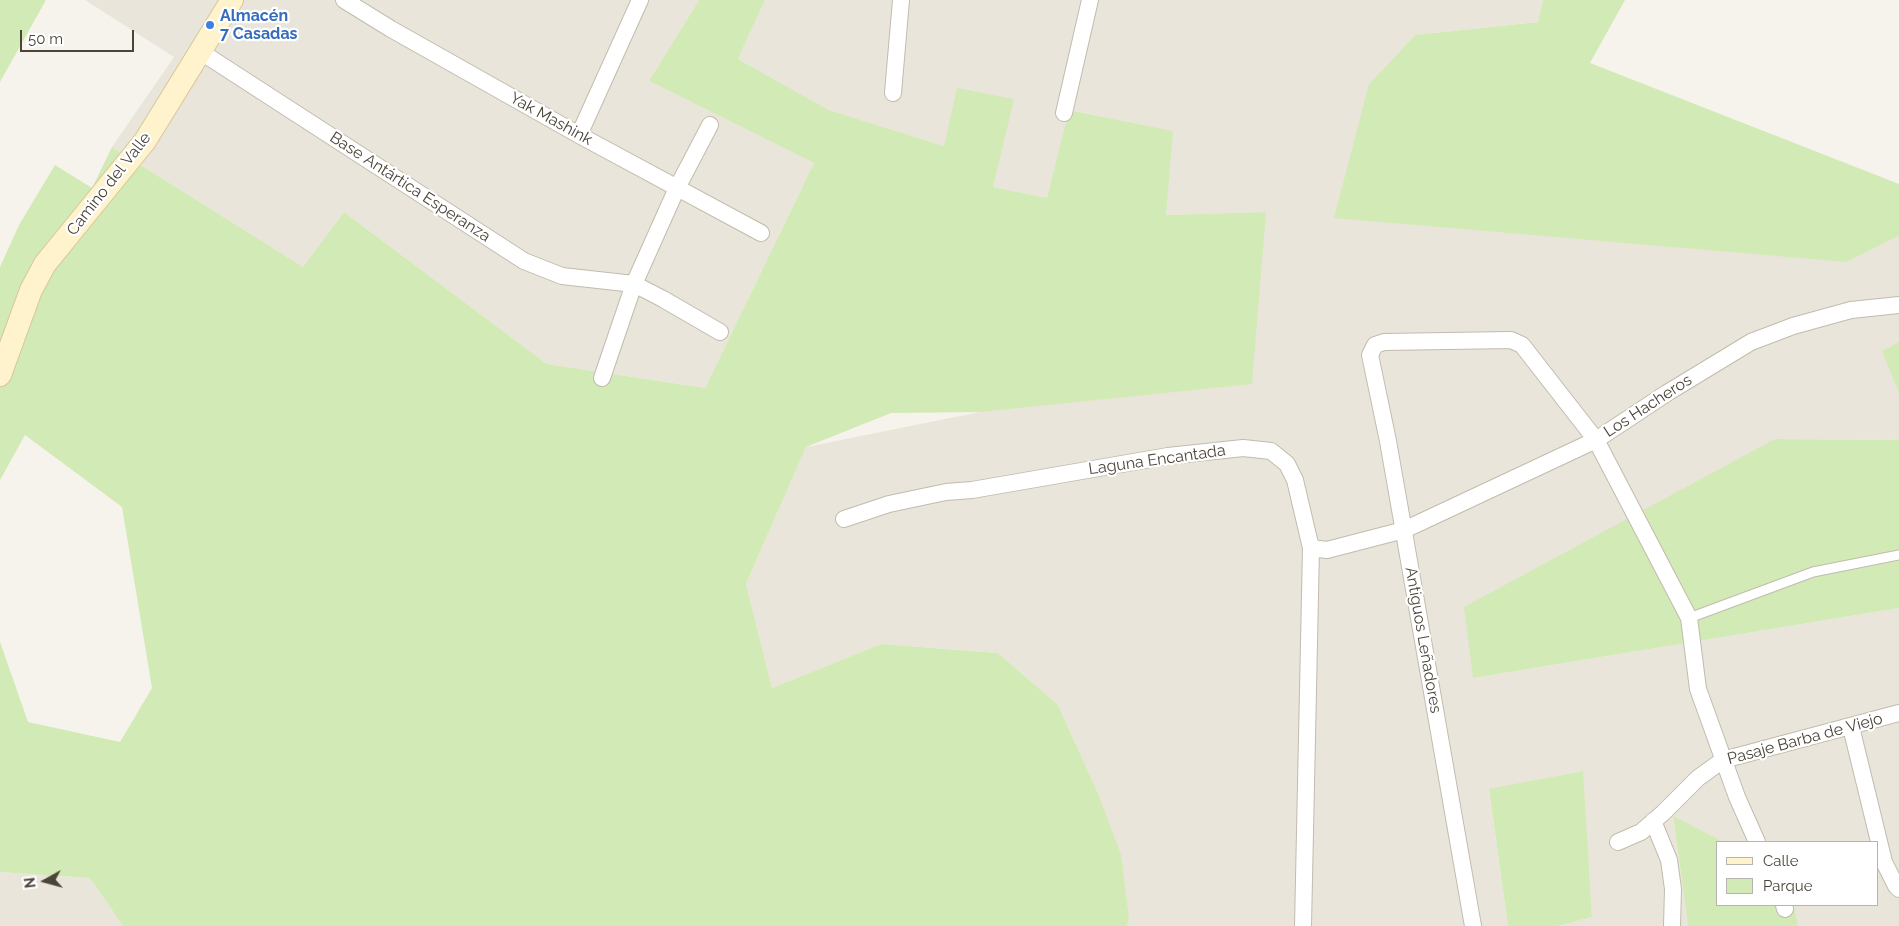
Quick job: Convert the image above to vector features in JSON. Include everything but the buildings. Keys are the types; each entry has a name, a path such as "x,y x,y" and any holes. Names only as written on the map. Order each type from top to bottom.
{"street":[{"name":"Camino del Valle","path":"0,375 31,290 45,264 145,140 232,0"},
{"name":"Yak Mashink","path":"344,0 391,29 579,135 761,233"},
{"path":"579,135 640,0"},
{"path":"893,93 901,0"},
{"path":"1064,112 1090,0"},
{"name":"Base Antártica Esperanza","path":"201,52 524,261 562,276 634,284"},
{"path":"602,378 634,284 677,188 710,125"},
{"path":"634,284 720,332"},
{"name":"Los Hacheros","path":"1404,530 1596,440 1667,393 1751,342 1793,326 1851,310 1899,305"},
{"name":"Antiguos Leñadores","path":"1473,926 1404,530 1370,356 1375,345 1384,342 1511,340 1522,345 1596,440"},
{"path":"1596,440 1689,618 1698,689 1723,760 1757,841"},
{"name":"Laguna Encantada","path":"844,520 889,504 946,492 972,490 1168,456 1243,448 1271,451 1287,464 1295,480 1311,548 1303,926"},
{"path":"1311,548 1326,550 1404,530"},
{"name":"Pasaje Barba de Viejo","path":"1618,842 1640,832 1698,778 1723,760 1899,713"},
{"path":"1851,727 1879,841"},
{"path":"1653,821 1669,860 1673,889 1672,926"},
{"path":"1879,842 1884,862 1899,889"}],"lane":[{"path":"1689,618 1813,572 1899,555"}],"shaded area":[{"path":"85,0 699,0 649,81 814,163 705,388 547,364 344,212 303,267 112,147 174,57"},
{"path":"765,0 1543,0 1538,22 1415,35 1369,84 1847,262 1899,236 1899,342 1883,351 1899,393 1899,440 1775,439 1473,678 1899,608 1899,926 1798,926 1794,906 1879,906 1879,841 1722,841 1673,817 1688,926 1558,926 1592,917 1582,771 1489,790 1508,926 1127,926 1129,919 1097,791 1058,705 998,653 881,644 772,688 746,584 806,447 980,412 1266,212 1166,215 1172,131 1070,110 1047,198 993,187 1013,99 944,146 829,110 738,59"},
{"path":"0,872 90,878 123,926 0,926"}],"green space":[{"path":"0,0 46,0 0,82"},
{"path":"699,0 765,0 738,59 829,110 944,146 957,88 1014,99 993,187 1047,198 1069,110 1173,131 1166,215 1266,212 1252,384 980,412 891,413 806,447 746,584 772,688 881,644 998,653 1058,705 1097,791 1121,855 1129,919 1127,926 123,926 90,878 0,872 0,642 28,722 120,742 152,688 122,507 25,435 0,480 0,267 19,225 55,165 92,188 112,147 303,267 344,212 547,364 705,388 814,163 649,81"},
{"path":"1543,0 1625,0 1590,63 1899,184 1899,236 1847,262 1334,218 1369,84 1415,35 1538,22"},
{"path":"1899,342 1899,393 1882,351"},
{"path":"1775,439 1899,440 1899,608 1473,678 1464,607"},
{"path":"1583,771 1592,917 1558,926 1508,926 1489,789"},
{"path":"1673,816 1722,841 1716,841 1716,906 1794,906 1798,926 1688,926"}],"place":[{"name":"Almacén 7 Casadas","path":"210,25"}]}
